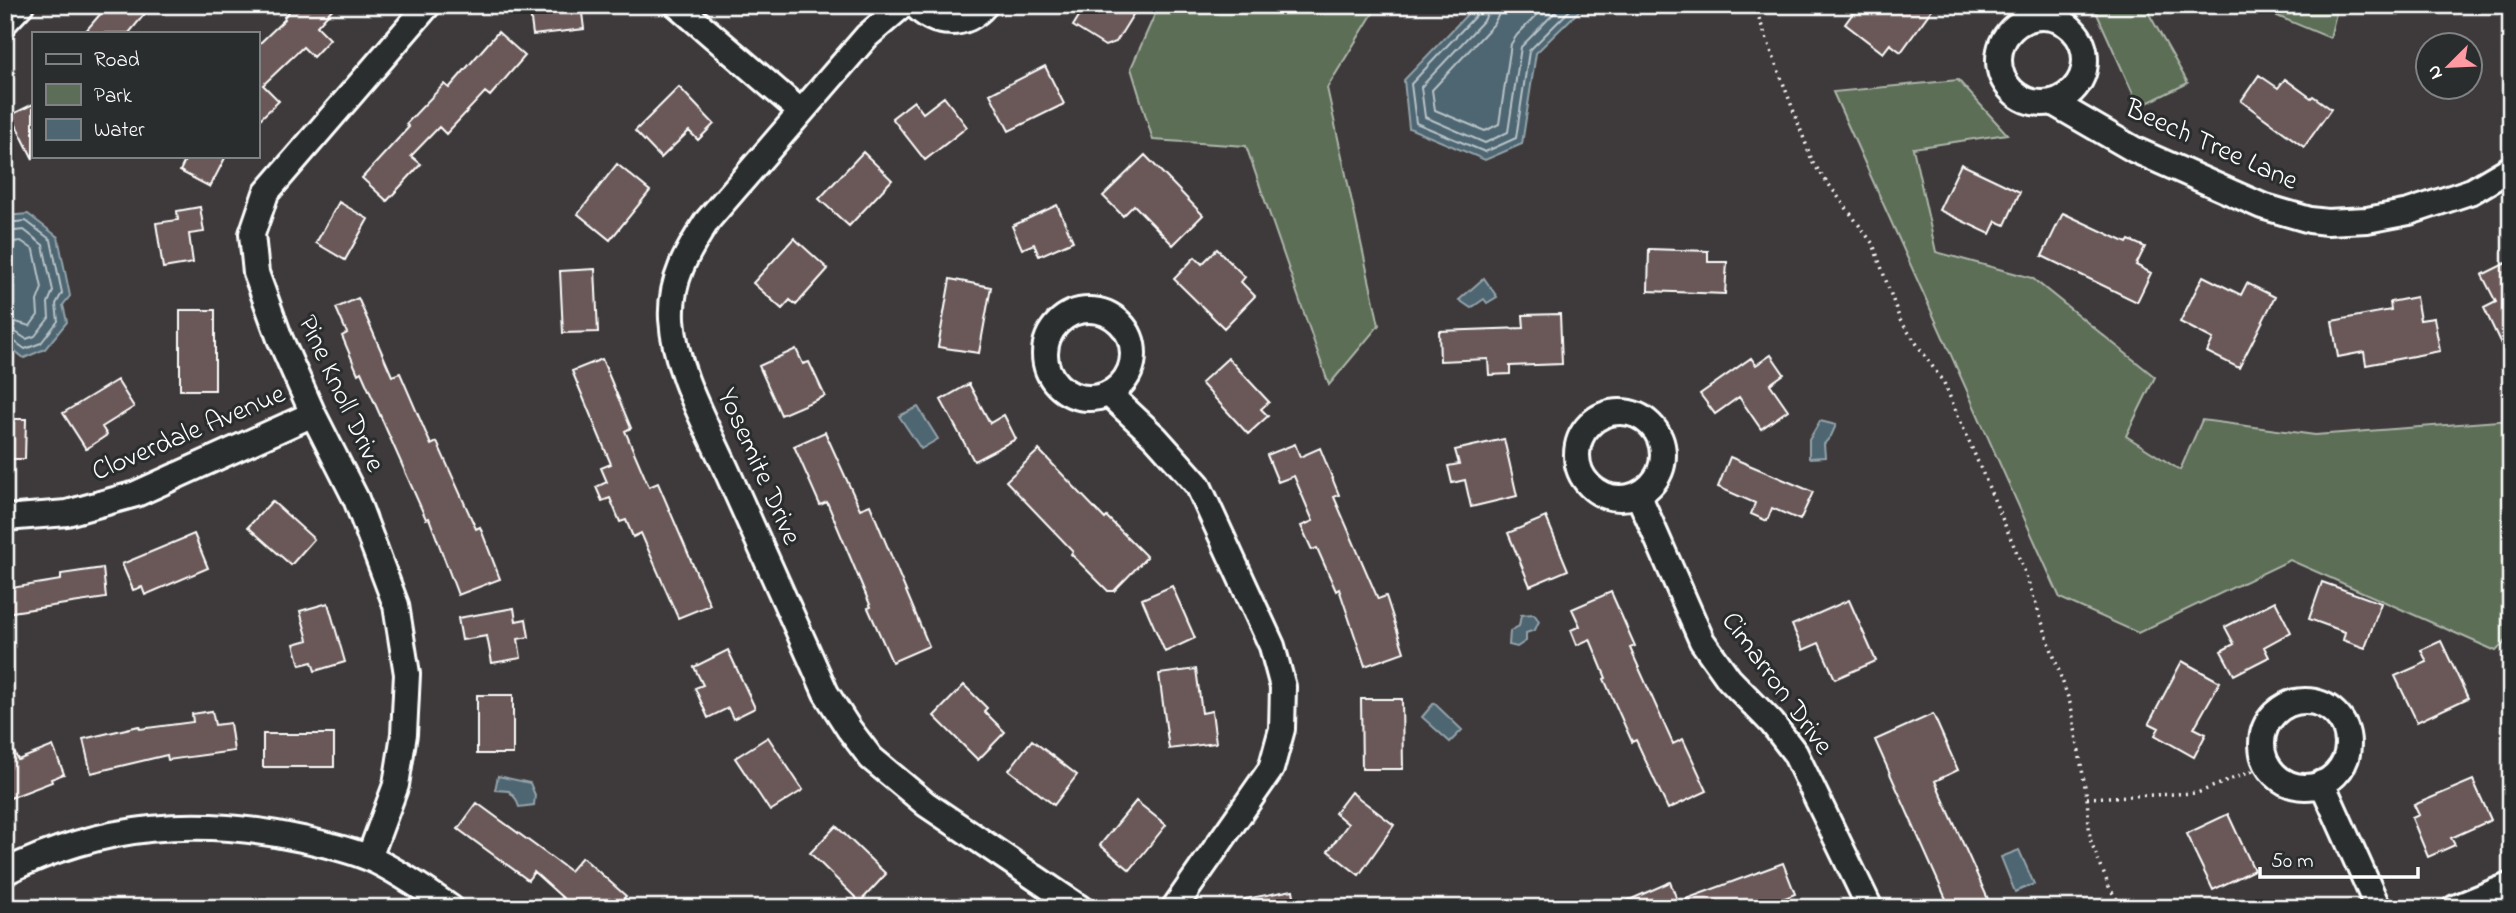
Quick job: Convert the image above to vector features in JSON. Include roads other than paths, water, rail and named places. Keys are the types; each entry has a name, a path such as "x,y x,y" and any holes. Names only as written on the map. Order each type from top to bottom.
{"street":[{"path":"5,22 21,5"},
{"name":"Pine Knoll Drive","path":"369,858 396,785 404,734 407,674 396,605 356,499 313,414 280,339 256,273 252,234 266,193 428,5"},
{"path":"677,5 800,111"},
{"name":"Yosemite Drive","path":"903,5 867,36 707,221 687,251 679,270 672,316 674,339 692,393 826,693 849,729 871,758 926,804 1080,908"},
{"path":"915,5 926,15 948,22 971,17 985,5"},
{"name":"Beech Tree Lane","path":"2052,102 2135,150 2262,206 2310,220 2367,220 2409,212 2472,191 2511,168"},
{"path":"1109,394 1156,438 1198,485 1272,646 1283,687 1282,729 1270,769 1174,908"},
{"name":"Cloverdale Avenue","path":"5,518 68,513 136,494 313,414"},
{"name":"Cimarron Drive","path":"1638,494 1702,641 1729,679 1772,723 1795,753 1870,908"},
{"path":"2299,701 2321,704 2339,717 2348,737 2345,759 2340,769 2322,783 2300,786 2289,783 2268,765 2263,750 2263,738 2271,718 2288,704 2299,701"},
{"path":"2322,783 2378,908"},
{"path":"5,872 47,853 86,840 128,831 175,826 219,826 260,830 324,844 369,858 451,908"},
{"path":"2455,908 2511,885"}],"water":[{"path":"1476,5 1585,5 1536,53 1522,144 1485,160 1409,128 1404,80"},
{"path":"28,214 58,237 70,296 63,305 67,322 45,349 24,358 5,343 5,216"},
{"path":"1484,278 1497,297 1487,303 1484,299 1471,308 1459,300"},
{"path":"918,407 938,439 921,449 899,416"},
{"path":"1820,421 1836,425 1824,444 1825,457 1809,458 1809,440"},
{"path":"1534,614 1539,621 1535,630 1526,633 1526,641 1517,647 1509,645 1510,631 1519,626 1521,615"},
{"path":"1434,703 1462,730 1450,742 1422,717"},
{"path":"498,776 530,783 535,795 534,805 519,807 509,791 495,790"},
{"path":"2019,850 2034,884 2015,892 2001,857"}]}
